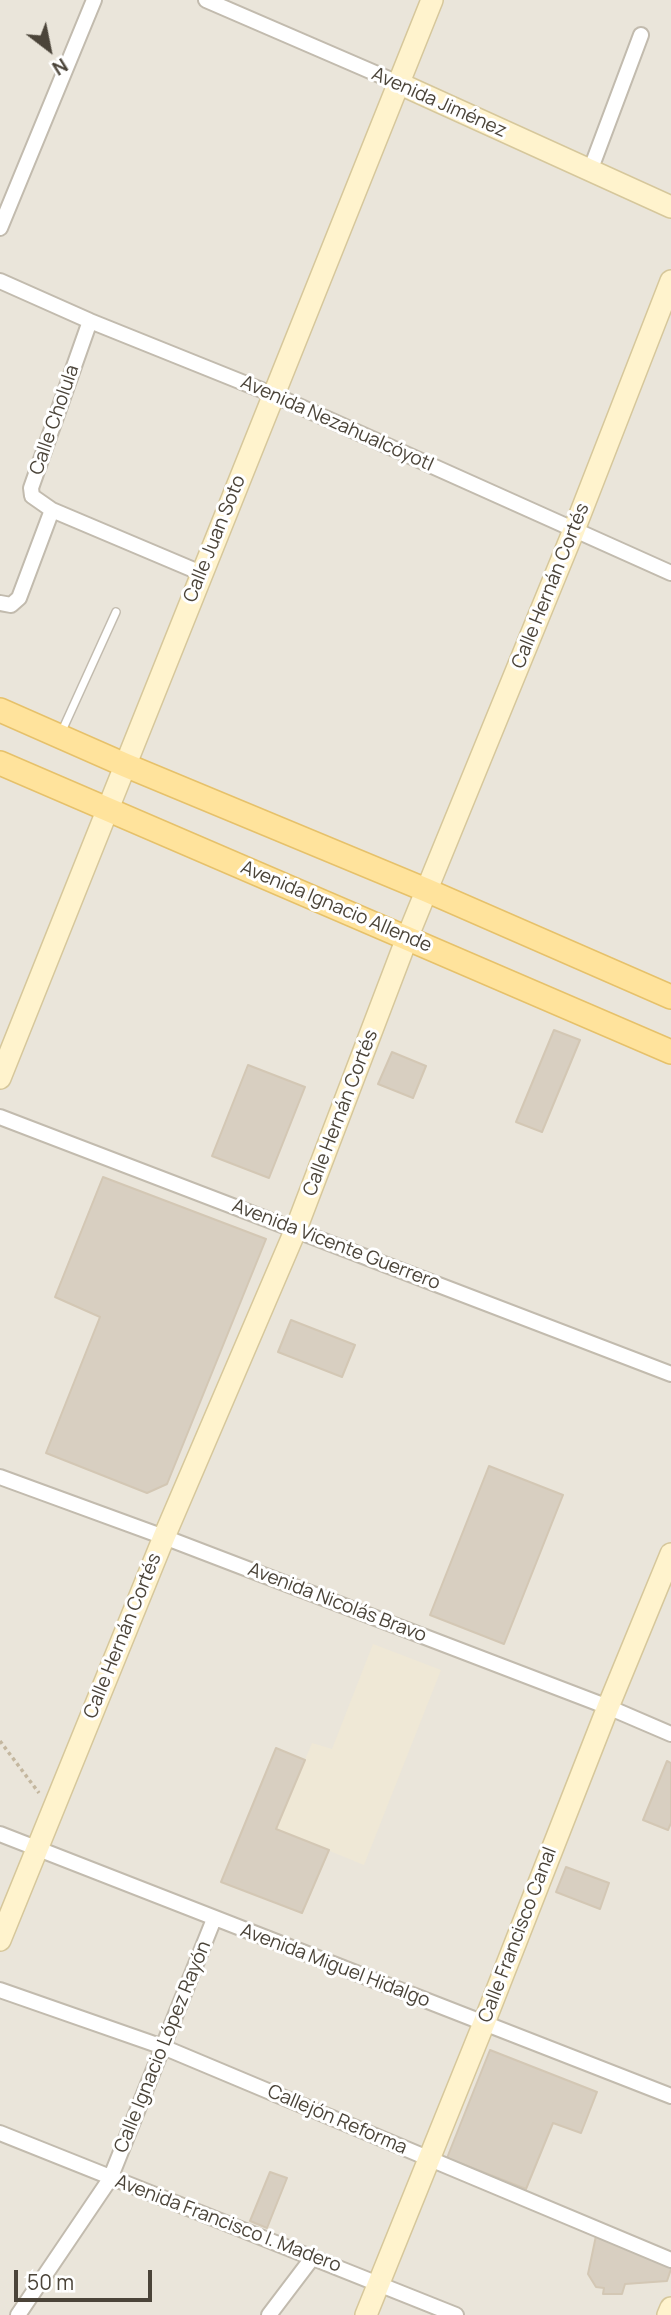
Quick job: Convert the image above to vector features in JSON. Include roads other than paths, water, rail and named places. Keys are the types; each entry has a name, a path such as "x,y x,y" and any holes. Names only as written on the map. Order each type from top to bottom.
{"main road":[{"name":"Calle Juan Soto","path":"0,1078 432,0"},
{"name":"Avenida Jiménez","path":"398,83 671,208"},
{"name":"Calle Hernán Cortés","path":"0,1940 164,1537 296,1229 407,938 574,530 671,281"},
{"path":"0,710 671,997"},
{"name":"Avenida Ignacio Allende","path":"0,763 671,1052"},
{"name":"Calle Francisco Canal","path":"366,2315 671,1554"},
{"path":"668,2315 671,2308"}],"street":[{"path":"0,228 94,0"},
{"name":"Avenida Jiménez","path":"206,0 398,83"},
{"path":"590,171 641,35"},
{"name":"Avenida Nezahualcóyotl","path":"0,281 274,395 671,573"},
{"name":"Calle Cholula","path":"90,320 31,488 32,496 52,510 201,573"},
{"path":"0,603 11,605 19,598 52,510"},
{"name":"Avenida Vicente Guerrero","path":"0,1117 671,1374"},
{"name":"Avenida Nicolás Bravo","path":"0,1477 608,1707 671,1734"},
{"name":"Avenida Miguel Hidalgo","path":"0,1834 671,2095"},
{"name":"Calle Ignacio López Rayón","path":"18,2315 110,2179 214,1919"},
{"name":"Callejón Reforma","path":"0,1990 163,2047 671,2260"},
{"name":"Avenida Francisco I. Madero","path":"0,2133 456,2315"},
{"path":"269,2315 313,2257"}],"lane":[{"path":"60,736 116,612"}]}
